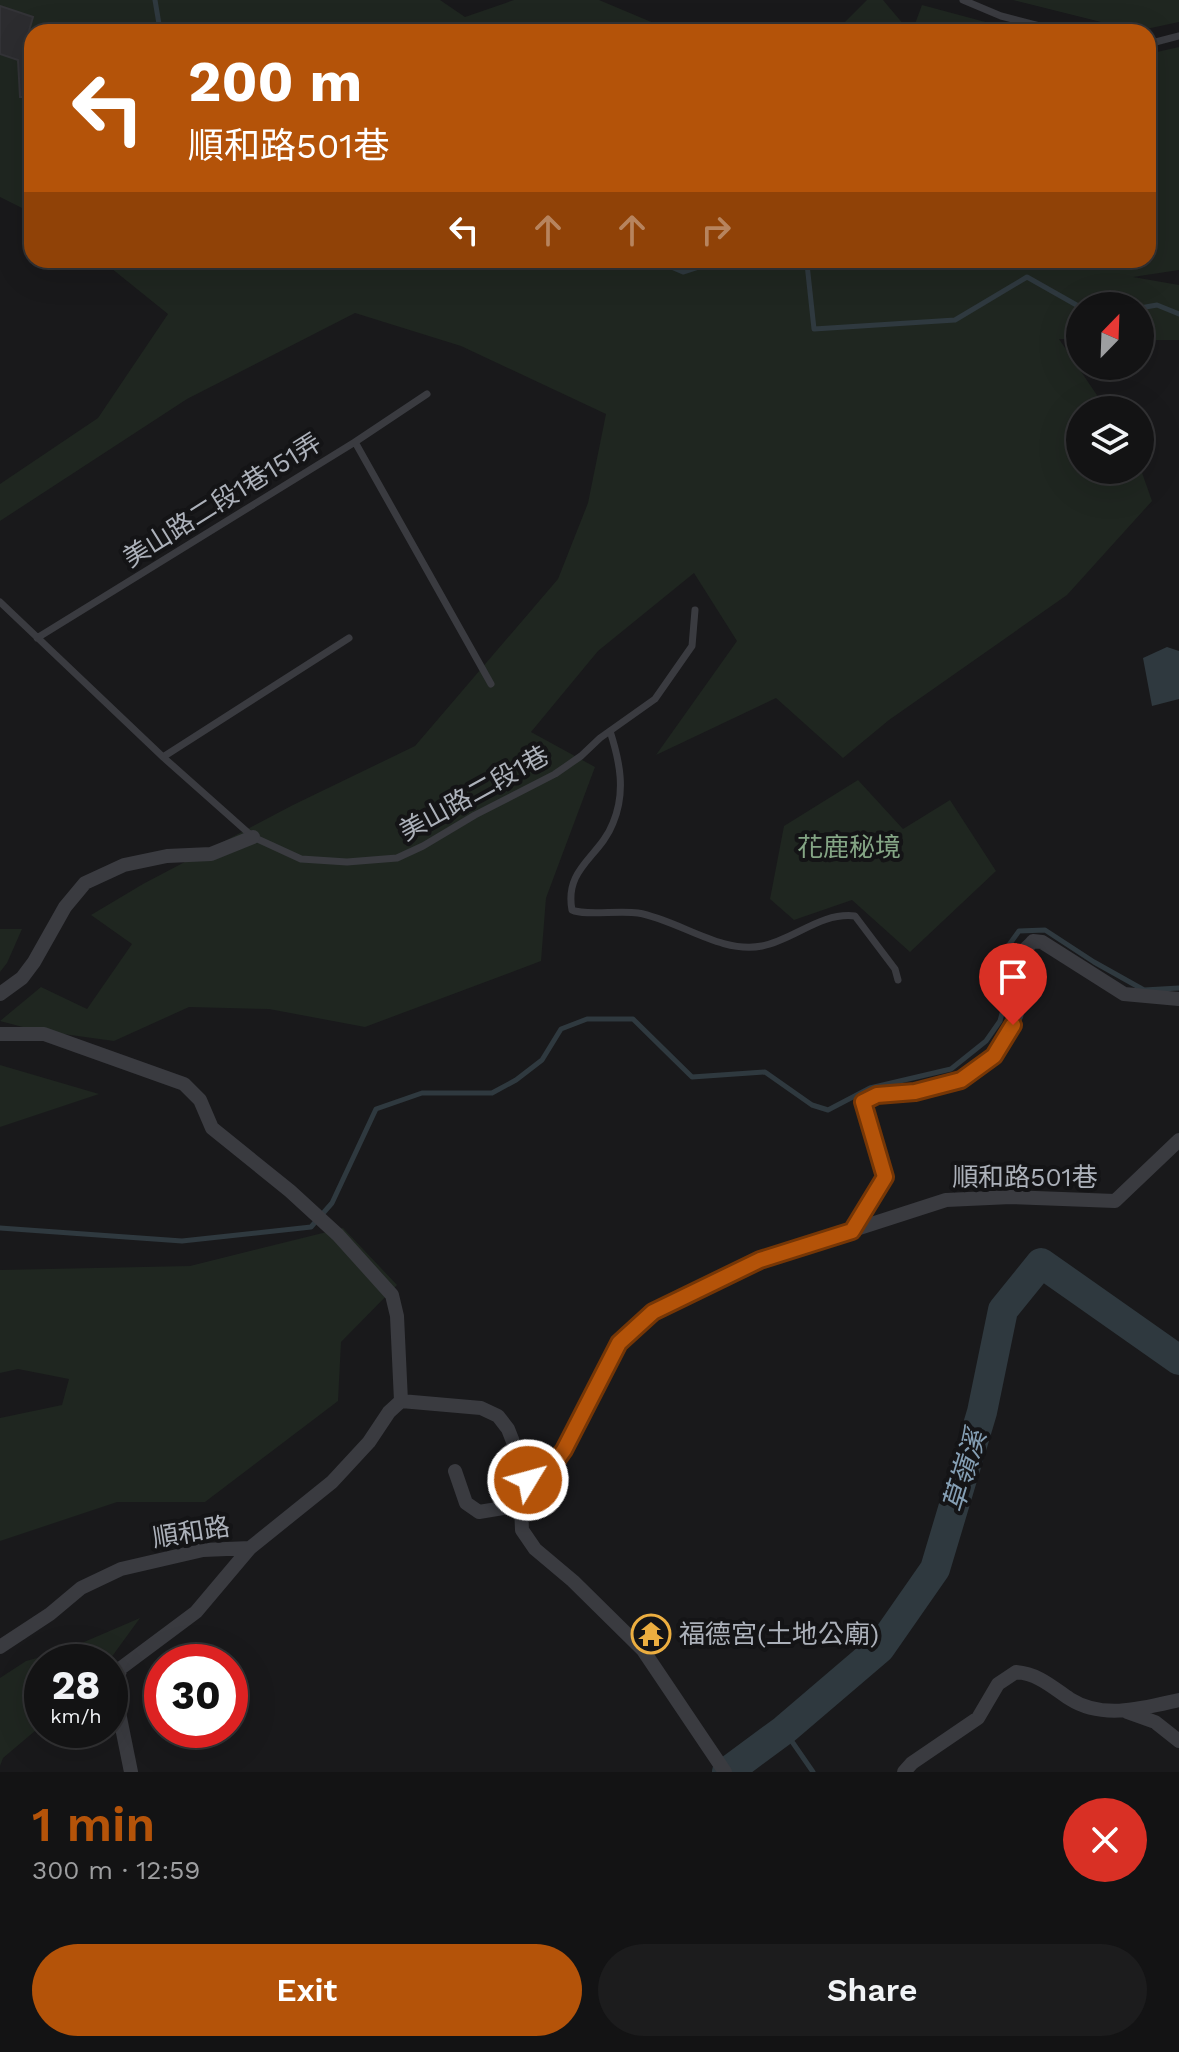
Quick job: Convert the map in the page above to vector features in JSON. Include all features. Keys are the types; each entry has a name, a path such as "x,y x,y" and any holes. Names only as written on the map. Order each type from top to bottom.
{"street":[{"path":"0,994 22,978 65,907 85,883 124,865 167,856 211,854 253,837"},
{"path":"852,1231 885,1177 863,1102 877,1095 915,1092 961,1080 994,1056 1013,1025 1020,1002 1015,974 1017,958 1033,941 1042,942 1124,994 1179,999"},
{"path":"0,1034 44,1034 184,1084 200,1100 212,1128 338,1235 392,1295 397,1316 401,1401 481,1408 498,1416 508,1429 528,1480 521,1505 522,1530 535,1549 573,1581 643,1650 725,1772"},
{"name":"順和路501巷","path":"528,1480 549,1471 564,1450 619,1343 653,1312 760,1260 946,1200 1011,1197 1115,1201 1179,1140"},
{"name":"順和路","path":"0,1647 50,1614 81,1588 121,1569 203,1550 250,1548 332,1482 401,1401"},
{"path":"455,1471 466,1503 479,1512 521,1505"},
{"path":"131,1772 114,1688 121,1668 196,1612 250,1548"},
{"path":"904,1772 912,1763 978,1718 998,1684 1016,1672 1032,1673 1073,1701 1093,1708 1127,1712 1155,1722 1179,1741"},
{"path":"1127,1712 1179,1700"}],"lane":[{"path":"963,0 1001,16 1032,24"},
{"path":"1156,42 1179,36"},
{"path":"355,442 427,394"},
{"name":"美山路二段1巷151弄","path":"37,638 355,442 491,684"},
{"name":"美山路二段1巷","path":"0,602 163,757 253,837 301,859 347,862 397,858 555,774 655,699 692,646 695,610"},
{"path":"163,757 349,638"},
{"path":"610,731 621,766 621,795 614,823 602,843 589,855 572,885 569,894 572,910 581,914 617,911 642,914 722,943 759,947 779,942 813,924 847,915 855,916 895,969 898,980"}],"green space":[{"path":"0,0 440,0 465,17 514,0 599,0 656,24 24,24 24,209 0,197"},
{"path":"867,0 883,0 903,24 843,24"},
{"path":"1013,0 1179,0 1179,22 1156,27 1156,24 1109,24"},
{"path":"922,5 993,24 915,24"},
{"path":"1179,47 1179,270 1133,277 1179,285 1179,340 1154,340 1154,292 1066,292 1066,339 1059,339 1066,349 1066,380 1087,380 1098,396 1066,396 1066,484 1146,484 1152,501 1067,595 889,720 843,758 776,698 656,755 737,641 694,573 598,651 531,732 595,767 546,898 541,961 365,1027 269,1009 189,1007 114,1041 34,1030 0,1021 41,987 87,1009 132,944 91,915 293,805 415,746 558,579 588,503 606,414 461,346 355,313 187,399 0,521 0,484 98,418 168,314 111,268 1156,268 1156,52"},
{"name":"花鹿秘境","path":"858,780 903,829 950,800 996,871 910,952 852,900 794,920 770,899 784,826"},
{"path":"0,929 22,929 0,972"},
{"path":"0,1065 99,1094 0,1127"},
{"path":"343,1228 397,1285 341,1342 338,1401 205,1502 117,1502 0,1541 0,1418 62,1405 69,1379 18,1369 0,1373 0,1270 190,1266"},
{"path":"140,1618 121,1644 79,1644"},
{"path":"24,1662 24,1740 3,1758 0,1766 0,1678"}],"shaded area":[{"path":"1167,647 1179,651 1179,699 1152,706 1143,658"}],"building":[{"path":"0,6 33,17 31,24 24,24 24,97 20,97 18,60 0,54"}],"waterway":[{"path":"155,0 159,24"},
{"path":"674,268 683,272 695,268"},
{"path":"807,268 814,329 955,320 1027,277 1066,299"},
{"path":"1154,306 1179,314"},
{"path":"1008,973 1006,949 1019,931 1045,930 1144,990 1179,988"},
{"path":"0,1228 182,1241 311,1227 332,1203 376,1109 422,1093 492,1093 542,1060 561,1029 587,1019 633,1019 692,1077 765,1072 812,1105 828,1110 870,1088 951,1069 986,1041 1000,1021 1010,983"},
{"name":"草嶺溪","path":"727,1772 784,1730 880,1648 935,1569 982,1412 1003,1310 1041,1263 1179,1360"},
{"path":"784,1730 813,1772"}],"place":[{"name":"福德宮(土地公廟)","path":"651,1634"}],"route":[{"path":"528,1480 549,1471 593,1397 619,1343 653,1312 760,1260 852,1231 885,1177 863,1102 877,1095 915,1092 961,1080 994,1056 1013,1025"}]}
